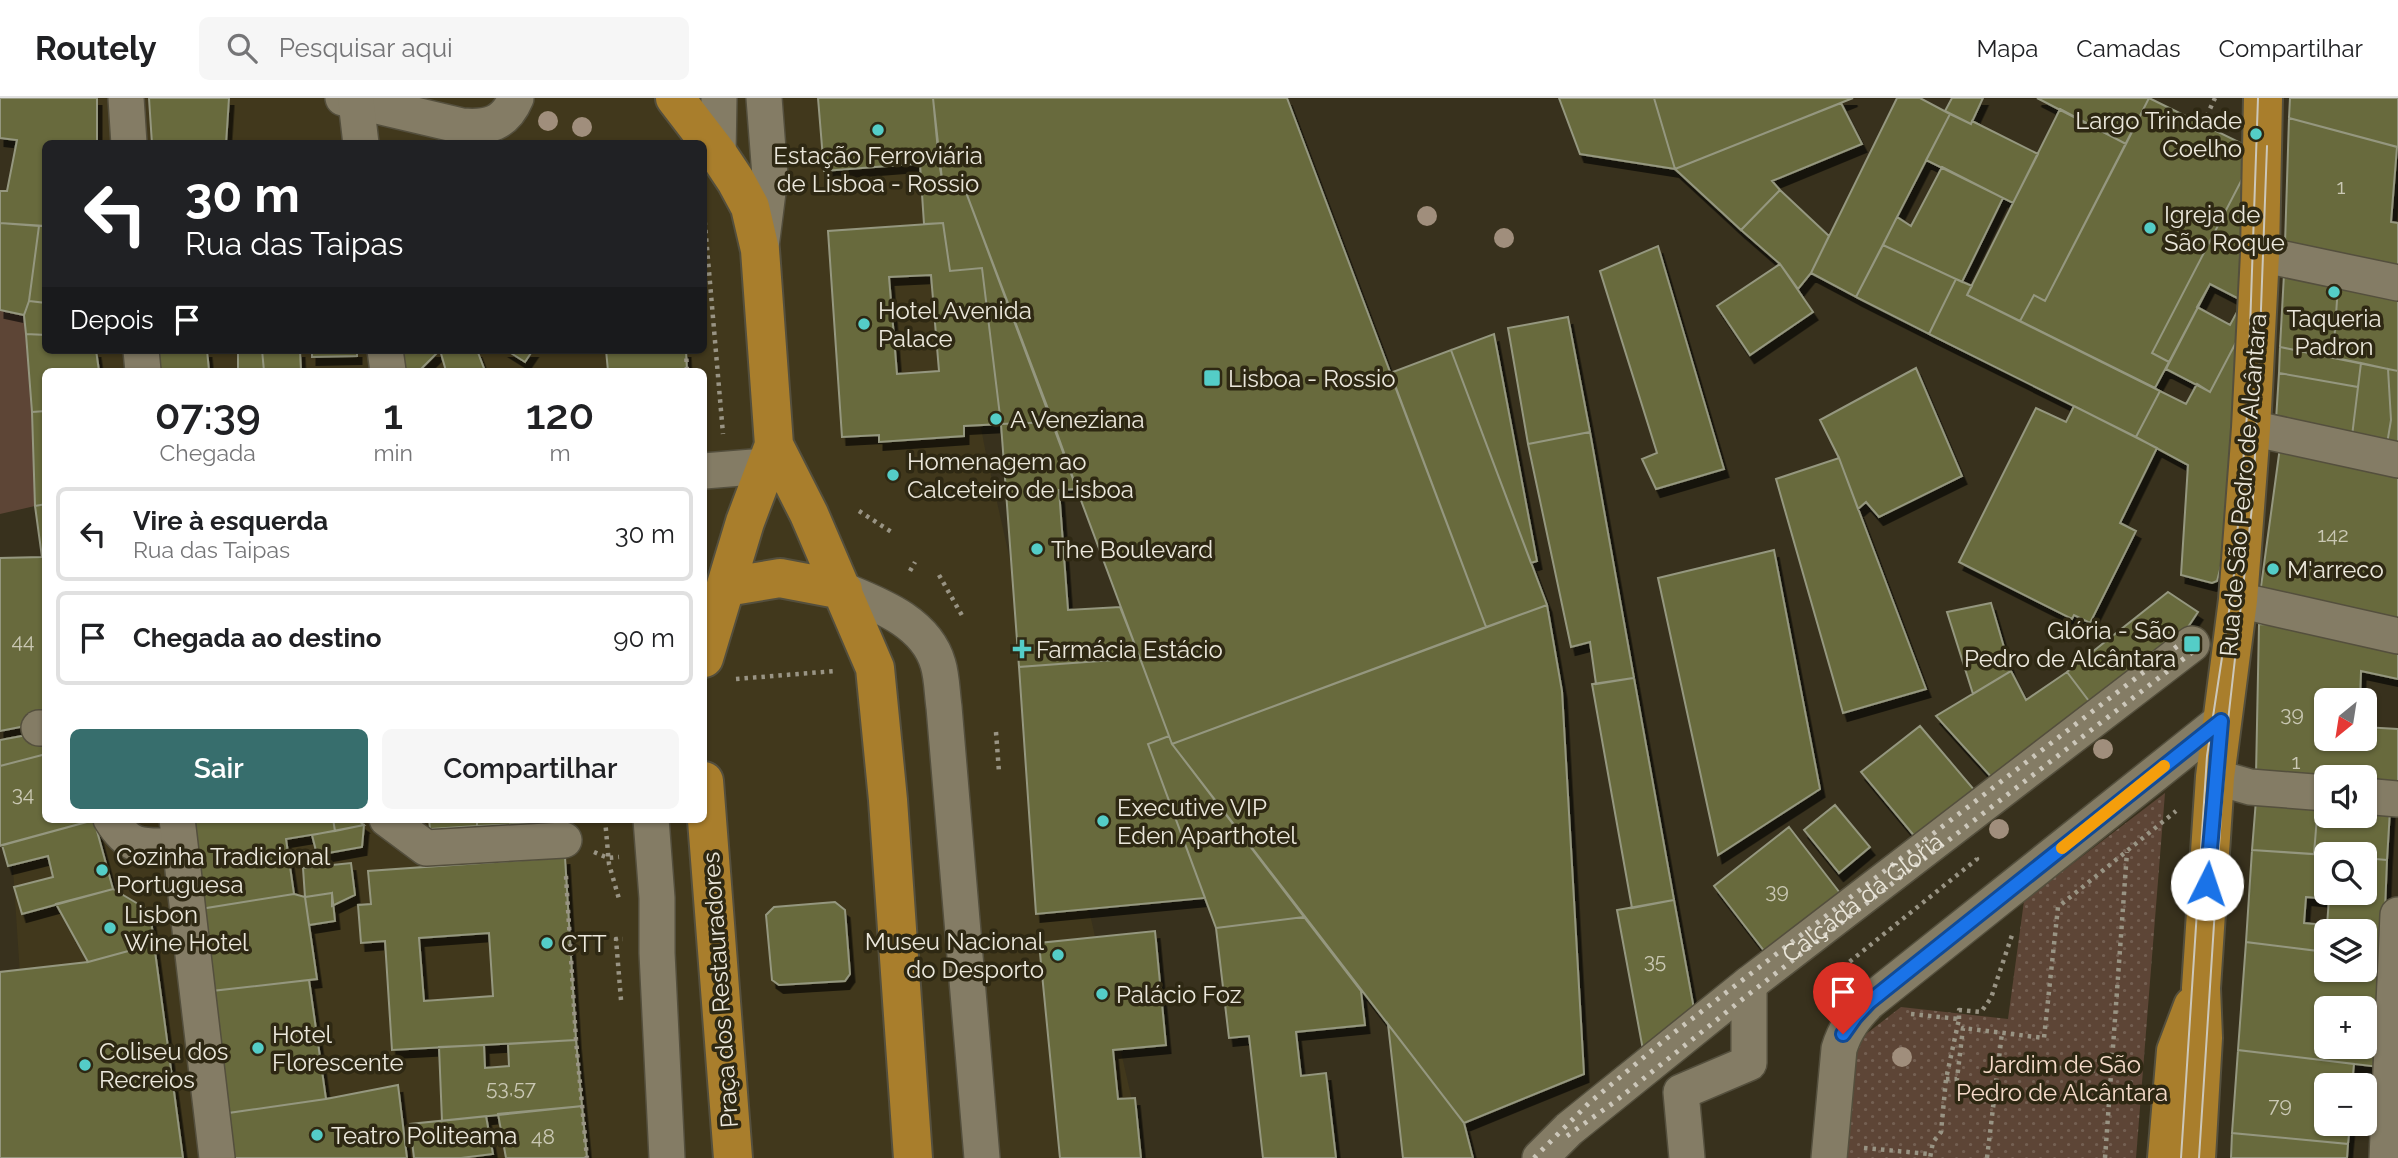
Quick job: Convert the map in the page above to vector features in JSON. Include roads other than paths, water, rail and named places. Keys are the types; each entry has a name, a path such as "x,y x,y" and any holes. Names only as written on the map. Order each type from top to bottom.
{"main road":[{"path":"675,98 707,140"},
{"name":"Rua de São Pedro de Alcântara","path":"2196,1158 2203,1038 2201,988 2215,777 2238,600 2251,428 2260,254 2263,98"},
{"path":"707,140 736,181 750,207 761,250 770,455 715,592 714,669"},
{"path":"770,455 809,514 875,668 888,800 913,1158"},
{"path":"715,592 780,579 843,590"},
{"name":"Praça dos Restauradores","path":"707,820 733,1158"},
{"name":"Rua de São Pedro de Alcântara","path":"2167,1158 2176,1051 2201,988"}],"street":[{"path":"126,98 129,140"},
{"path":"360,140 350,99 480,127 495,123 507,114 516,98"},
{"path":"718,155 719,98"},
{"path":"761,250 770,177 764,98"},
{"path":"2260,254 2398,283"},
{"path":"2251,428 2398,460"},
{"path":"714,470 770,455"},
{"path":"843,590 881,606 920,631 938,663 982,1158"},
{"path":"2238,600 2398,636"},
{"name":"Calçada da Glória","path":"1540,1158 1569,1129 1749,984 2192,644"},
{"path":"1829,1158 1839,1049 1843,1034 1855,1017 1869,1002 2221,721"},
{"path":"2215,777 2250,787 2314,792"},
{"path":"2377,797 2398,799"},
{"path":"113,823 119,832 135,845 178,832 217,1158"},
{"path":"392,823 426,848 564,841"},
{"path":"651,823 657,898 657,953 667,1158"},
{"path":"2387,1158 2398,915"},
{"path":"1686,1158 1681,1092 1749,1063 1749,984"},
{"name":"Rua de São Pedro de Alcântara","path":"2190,1158 2201,988"}],"tram line":[{"path":"2181,1158 2207,756 2233,585 2247,415 2258,98"},
{"path":"2259,363 2267,146"},
{"path":"2199,1158 2228,721 2253,498 2257,411"}],"railway":[{"path":"1534,1158 1589,1103 1667,1038 2188,638"},
{"path":"1567,1136 2195,650"}],"place":[{"name":"Estação Ferroviária de Lisboa - Rossio","path":"878,130"},
{"name":"Largo Trindade Coelho","path":"2256,134"},
{"name":"Igreja de São Roque","path":"2150,228"},
{"name":"Taqueria Padron","path":"2334,292"},
{"name":"Hotel Avenida Palace","path":"864,324"},
{"name":"Lisboa - Rossio","path":"1212,378"},
{"name":"A Veneziana","path":"996,419"},
{"name":"Homenagem ao Calceteiro de Lisboa","path":"893,475"},
{"name":"The Boulevard","path":"1037,549"},
{"name":"M'arreco","path":"2273,569"},
{"name":"Glória - São Pedro de Alcântara","path":"2192,644"},
{"name":"Farmácia Estácio","path":"1022,649"},
{"name":"Executive VIP Eden Aparthotel","path":"1103,821"},
{"name":"Cozinha Tradicional Portuguesa","path":"102,870"},
{"name":"Lisbon Wine Hotel","path":"110,928"},
{"name":"CTT","path":"547,943"},
{"name":"Museu Nacional do Desporto","path":"1058,955"},
{"name":"Palácio Foz","path":"1102,994"},
{"name":"Hotel Florescente","path":"258,1048"},
{"name":"Coliseu dos Recreios","path":"85,1065"},
{"name":"Teatro Politeama","path":"317,1135"}],"park label":[{"name":"Jardim de São Pedro de Alcântara","path":"2062,1078"}]}
